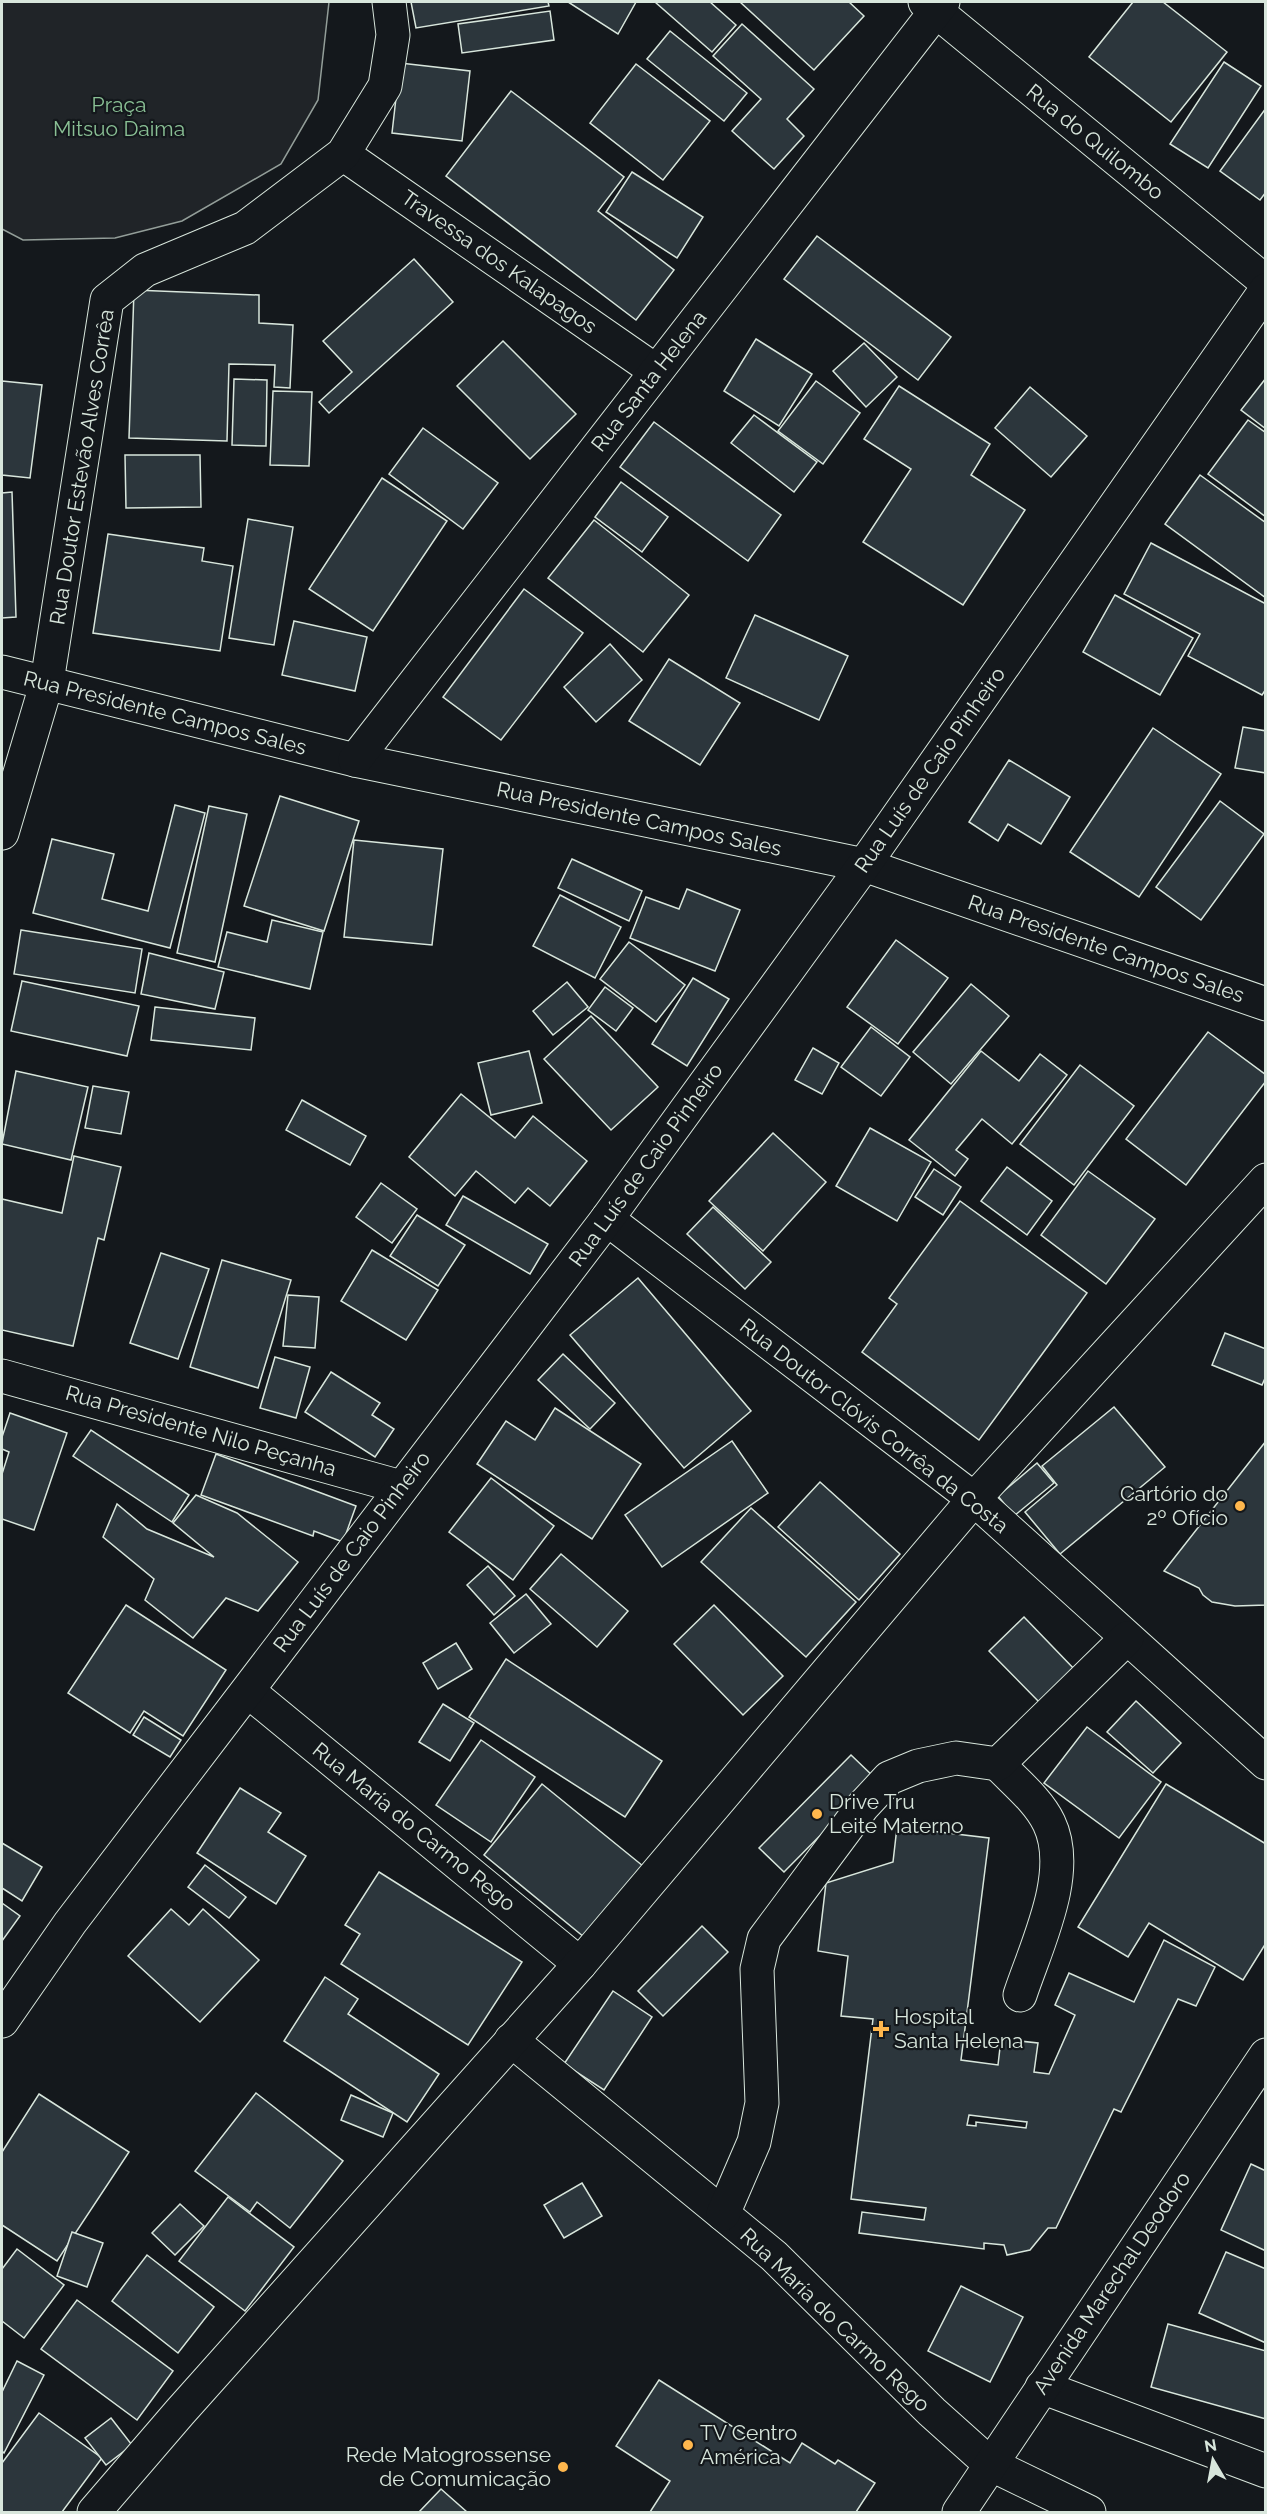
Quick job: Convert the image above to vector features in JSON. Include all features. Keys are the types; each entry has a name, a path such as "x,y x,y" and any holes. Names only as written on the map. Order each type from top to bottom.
{"street":[{"name":"Rua Doutor Estevão Alves Corrêa","path":"2,833 47,682 107,300 145,270 245,228 342,153 385,86 393,35 389,2"},
{"name":"Rua do Quilombo","path":"935,5 1266,282"},
{"name":"Rua Santa Helena","path":"356,760 935,5"},
{"name":"Travessa dos Kalapagos","path":"342,153 656,371"},
{"name":"Rua Luís de Caio Pinheiro","path":"2,2021 70,1923 607,1220 864,865 1266,290"},
{"name":"Rua Presidente Campos Sales","path":"2,672 356,760 864,865 1266,1004"},
{"path":"94,2512 180,2412 580,1964 974,1499 1266,1180"},
{"name":"Rua Doutor Clóvis Corrêa da Costa","path":"607,1220 974,1499 1266,1763"},
{"name":"Rua Presidente Nilo Peçanha","path":"2,1376 401,1487"},
{"path":"998,1764 1127,1638"},
{"name":"Rua María do Carmo Rego","path":"248,1691 580,1964"},
{"path":"723,2214 754,2142 762,2103 757,1969 764,1939 863,1806 889,1778 918,1767 956,1758 998,1764 1037,1805 1049,1822 1057,1845 1054,1895 1020,1995"},
{"name":"Rua María do Carmo Rego","path":"511,2040 774,2256 932,2412 990,2464 1089,2512"},
{"name":"Avenida Marechal Deodoro","path":"959,2512 1266,2055"},
{"path":"1042,2387 1266,2471"}],"green space":[{"name":"Praça Mitsuo Daima","path":"2,2 329,2 318,100 281,164 182,221 115,238 23,240 2,229"}],"building":[{"path":"411,2 548,2 549,6 416,28"},
{"path":"568,2 636,2 618,34"},
{"path":"655,2 710,2 736,25 712,52"},
{"path":"740,2 849,2 864,16 814,70"},
{"path":"1133,2 1163,2 1227,52 1171,122 1089,57"},
{"path":"550,11 554,40 462,53 458,24"},
{"path":"742,24 814,89 787,119 804,136 774,169 732,131 761,99 713,56"},
{"path":"670,31 747,93 724,121 647,59"},
{"path":"1224,62 1261,86 1208,168 1170,144"},
{"path":"400,63 470,71 462,141 392,133"},
{"path":"636,64 710,121 663,180 590,123"},
{"path":"511,91 624,177 598,211 674,270 636,320 446,176"},
{"path":"1266,108 1266,192 1260,200 1220,171"},
{"path":"632,172 703,217 677,258 606,212"},
{"path":"817,236 951,337 918,380 784,279"},
{"path":"414,259 453,302 329,413 319,402 352,372 323,341"},
{"path":"134,290 259,295 259,323 293,325 290,388 274,387 275,365 229,364 227,441 129,438"},
{"path":"756,339 812,374 779,426 724,391"},
{"path":"503,341 576,414 530,459 457,386"},
{"path":"864,343 897,377 866,407 833,371"},
{"path":"1266,378 1266,429 1241,410"},
{"path":"234,379 267,380 266,446 232,445"},
{"path":"2,381 42,385 30,478 2,475"},
{"path":"816,381 860,413 823,464 778,431"},
{"path":"899,386 990,444 971,475 1025,510 963,605 863,542 911,469 864,439"},
{"path":"1030,387 1087,436 1051,477 995,428"},
{"path":"273,391 312,392 309,466 270,465"},
{"path":"754,415 817,462 794,492 731,443"},
{"path":"1248,420 1266,433 1266,517 1208,474"},
{"path":"654,422 781,515 748,561 620,467"},
{"path":"423,428 498,483 463,529 389,474"},
{"path":"125,455 200,455 201,507 126,508"},
{"path":"1200,475 1266,523 1266,598 1165,524"},
{"path":"382,478 447,521 373,631 309,589"},
{"path":"621,482 668,517 642,552 595,517"},
{"path":"12,492 16,617 2,618 2,493"},
{"path":"248,519 293,527 274,645 229,638"},
{"path":"594,520 689,595 643,652 548,578"},
{"path":"108,534 204,548 202,561 233,566 220,651 93,633"},
{"path":"1151,543 1266,604 1266,689 1262,695 1188,656 1200,634 1124,594"},
{"path":"524,589 583,633 501,740 443,697"},
{"path":"1115,595 1193,638 1160,695 1083,652"},
{"path":"755,615 848,656 819,720 726,678"},
{"path":"294,621 367,637 355,691 282,675"},
{"path":"610,644 642,680 596,722 564,687"},
{"path":"669,659 740,703 700,765 629,721"},
{"path":"1243,727 1266,731 1266,773 1235,768"},
{"path":"1153,728 1221,774 1139,897 1070,852"},
{"path":"1009,760 1070,797 1041,844 1008,824 998,841 969,822"},
{"path":"280,796 359,821 324,931 244,906"},
{"path":"1220,801 1264,834 1201,920 1156,887"},
{"path":"175,805 205,813 170,948 33,913 52,839 114,854 102,899 148,911"},
{"path":"209,806 247,814 215,962 177,953"},
{"path":"354,840 443,849 432,945 344,937"},
{"path":"572,859 642,891 629,921 558,888"},
{"path":"687,889 740,910 715,971 630,938 646,897 679,909"},
{"path":"560,895 621,927 595,978 533,946"},
{"path":"272,920 323,932 310,989 218,967 227,932 267,942"},
{"path":"21,930 142,949 135,993 14,974"},
{"path":"896,940 948,978 898,1044 847,1007"},
{"path":"629,942 685,985 656,1022 600,979"},
{"path":"149,953 224,972 215,1009 141,994"},
{"path":"693,978 729,999 687,1066 652,1044"},
{"path":"22,981 139,1006 127,1056 11,1031"},
{"path":"567,982 588,1007 553,1035 533,1011"},
{"path":"971,984 1009,1016 951,1084 913,1052"},
{"path":"605,987 633,1008 616,1031 588,1010"},
{"path":"155,1007 255,1018 251,1050 151,1040"},
{"path":"591,1016 658,1087 611,1130 544,1059"},
{"path":"871,1027 910,1057 881,1096 841,1067"},
{"path":"1208,1032 1266,1075 1266,1081 1186,1185 1126,1139"},
{"path":"813,1048 839,1063 822,1094 795,1080"},
{"path":"529,1051 542,1103 491,1115 478,1063"},
{"path":"981,1051 1019,1081 1040,1054 1067,1075 1012,1144 982,1119 956,1150 968,1159 955,1176 909,1140"},
{"path":"1080,1065 1134,1106 1074,1185 1020,1144"},
{"path":"16,1071 88,1087 71,1160 2,1144"},
{"path":"93,1086 129,1092 121,1134 85,1128"},
{"path":"461,1094 515,1138 533,1116 587,1161 550,1206 528,1188 515,1203 476,1171 455,1196 409,1157"},
{"path":"302,1100 366,1136 350,1165 286,1130"},
{"path":"870,1128 931,1162 897,1221 836,1186"},
{"path":"773,1133 826,1182 763,1251 709,1201"},
{"path":"74,1156 121,1167 104,1240 98,1238 73,1346 2,1330 2,1199 62,1213"},
{"path":"1007,1167 1052,1201 1027,1235 981,1201"},
{"path":"934,1169 961,1187 943,1215 915,1197"},
{"path":"1088,1171 1155,1219 1106,1284 1041,1235"},
{"path":"381,1183 417,1209 392,1243 356,1217"},
{"path":"463,1196 548,1244 530,1274 446,1225"},
{"path":"960,1201 1087,1293 979,1440 862,1352 897,1304 889,1298"},
{"path":"713,1207 771,1262 745,1289 687,1234"},
{"path":"417,1215 465,1245 438,1286 390,1256"},
{"path":"372,1250 438,1290 406,1340 341,1301"},
{"path":"161,1253 209,1269 178,1359 130,1343"},
{"path":"222,1260 291,1280 258,1388 190,1367"},
{"path":"638,1278 751,1411 684,1468 570,1335"},
{"path":"288,1295 319,1297 315,1348 283,1346"},
{"path":"1225,1333 1266,1349 1266,1376 1262,1385 1212,1365"},
{"path":"563,1354 615,1403 590,1429 538,1380"},
{"path":"275,1357 310,1367 296,1418 260,1408"},
{"path":"331,1372 380,1403 372,1415 394,1429 375,1457 305,1412"},
{"path":"1114,1407 1165,1467 1060,1554 1025,1512 1057,1485 1042,1466"},
{"path":"555,1408 641,1464 592,1539 477,1464 506,1421 535,1440"},
{"path":"10,1413 67,1433 34,1530 2,1519 2,1474 9,1452 2,1449 2,1437"},
{"path":"91,1430 189,1495 172,1522 73,1456"},
{"path":"732,1441 768,1493 662,1567 625,1515"},
{"name":"Cartório do 2º Ofício","path":"1266,1441 1266,1605 1235,1606 1212,1602 1203,1595 1199,1588 1164,1571"},
{"path":"216,1454 356,1506 343,1542 314,1531 313,1536 201,1495"},
{"path":"1037,1463 1054,1483 1014,1516 998,1496"},
{"path":"491,1478 554,1526 513,1580 449,1532"},
{"path":"820,1482 900,1554 859,1600 778,1527"},
{"path":"196,1495 237,1513 298,1562 258,1611 226,1598 193,1638 145,1600 154,1579 103,1537 117,1504 147,1529 214,1557 173,1523"},
{"path":"751,1508 856,1602 806,1657 701,1562"},
{"path":"561,1554 628,1611 597,1647 530,1589"},
{"path":"488,1566 515,1596 494,1615 467,1585"},
{"path":"526,1594 551,1624 514,1653 490,1623"},
{"path":"126,1605 226,1670 183,1736 144,1711 130,1733 68,1693"},
{"path":"714,1605 783,1676 743,1715 674,1644"},
{"path":"1024,1617 1077,1672 1042,1705 989,1651"},
{"path":"456,1643 472,1669 438,1689 423,1663"},
{"path":"506,1659 662,1761 625,1817 469,1717"},
{"path":"1136,1701 1181,1743 1153,1773 1107,1732"},
{"path":"443,1704 474,1723 450,1761 419,1742"},
{"path":"144,1717 181,1740 170,1757 133,1735"},
{"path":"1087,1727 1161,1782 1119,1838 1044,1783"},
{"path":"481,1740 535,1777 491,1842 436,1805"},
{"name":"Drive Tru Leite Materno","path":"851,1755 876,1779 784,1872 759,1848"},
{"path":"542,1784 643,1866 584,1937 484,1855"},
{"path":"1166,1784 1266,1844 1266,1943 1243,1980 1149,1923 1128,1957 1078,1927"},
{"path":"240,1788 281,1813 268,1832 306,1856 276,1904 197,1853"},
{"path":"897,1827 989,1838 961,2060 998,2065 1001,2039 1038,2043 1034,2072 1049,2074 1075,2015 1055,2005 1069,1973 1134,2002 1164,1940 1215,1967 1196,2006 1178,1999 1121,2112 1114,2109 1056,2228 1048,2228 1030,2250 1007,2255 1004,2245 984,2243 984,2249 859,2233 862,2212 924,2220 926,2208 851,2199 873,2019 841,2016 848,1956 818,1951 826,1883 893,1862","holes":["969,2115 1027,2122 1026,2128 976,2122 976,2126 967,2125"]},
{"path":"2,1843 42,1867 22,1901 2,1888"},
{"path":"205,1865 246,1897 229,1918 188,1887"},
{"path":"379,1872 522,1962 468,2045 341,1964 360,1934 345,1925"},
{"path":"2,1903 20,1916 2,1941"},
{"path":"171,1909 189,1925 203,1909 259,1960 200,2022 128,1956"},
{"path":"702,1926 728,1952 663,2016 638,1991"},
{"path":"325,1977 358,1999 348,2014 439,2074 407,2122 284,2041"},
{"path":"613,1991 652,2017 604,2090 564,2064"},
{"path":"256,2093 343,2161 290,2228 257,2202 250,2212 195,2171"},
{"path":"39,2094 129,2152 57,2261 2,2225 2,2152"},
{"path":"351,2095 393,2113 383,2137 341,2120"},
{"path":"1251,2164 1266,2171 1266,2251 1221,2230"},
{"path":"582,2183 602,2216 564,2238 544,2205"},
{"path":"228,2197 294,2247 245,2311 179,2261"},
{"path":"180,2204 204,2226 175,2255 152,2233"},
{"path":"72,2232 103,2243 87,2287 57,2276"},
{"path":"17,2249 64,2285 24,2338 2,2321 2,2269"},
{"path":"1226,2252 1266,2269 1266,2343 1199,2313"},
{"path":"147,2255 214,2307 178,2353 112,2301"},
{"path":"961,2286 1023,2317 990,2382 928,2351"},
{"path":"77,2300 173,2371 137,2420 41,2349"},
{"path":"1168,2324 1266,2351 1266,2419 1151,2387"},
{"path":"17,2361 44,2375 4,2453 2,2451 2,2392"},
{"name":"TV Centro América","path":"659,2380 790,2463 802,2443 835,2464 838,2460 875,2483 856,2512 650,2512 670,2481 616,2446"},
{"path":"39,2413 102,2458 62,2512 2,2512 2,2463"},
{"path":"111,2418 132,2445 106,2465 85,2438"},
{"path":"441,2489 467,2512 419,2512"}],"place":[{"name":"Cartório do 2º Ofício","path":"1240,1506"},
{"name":"Drive Tru Leite Materno","path":"817,1814"},
{"name":"Hospital Santa Helena","path":"881,2029"},
{"name":"TV Centro América","path":"688,2445"},
{"name":"Rede Matogrossense de Comumicação","path":"563,2467"}]}
